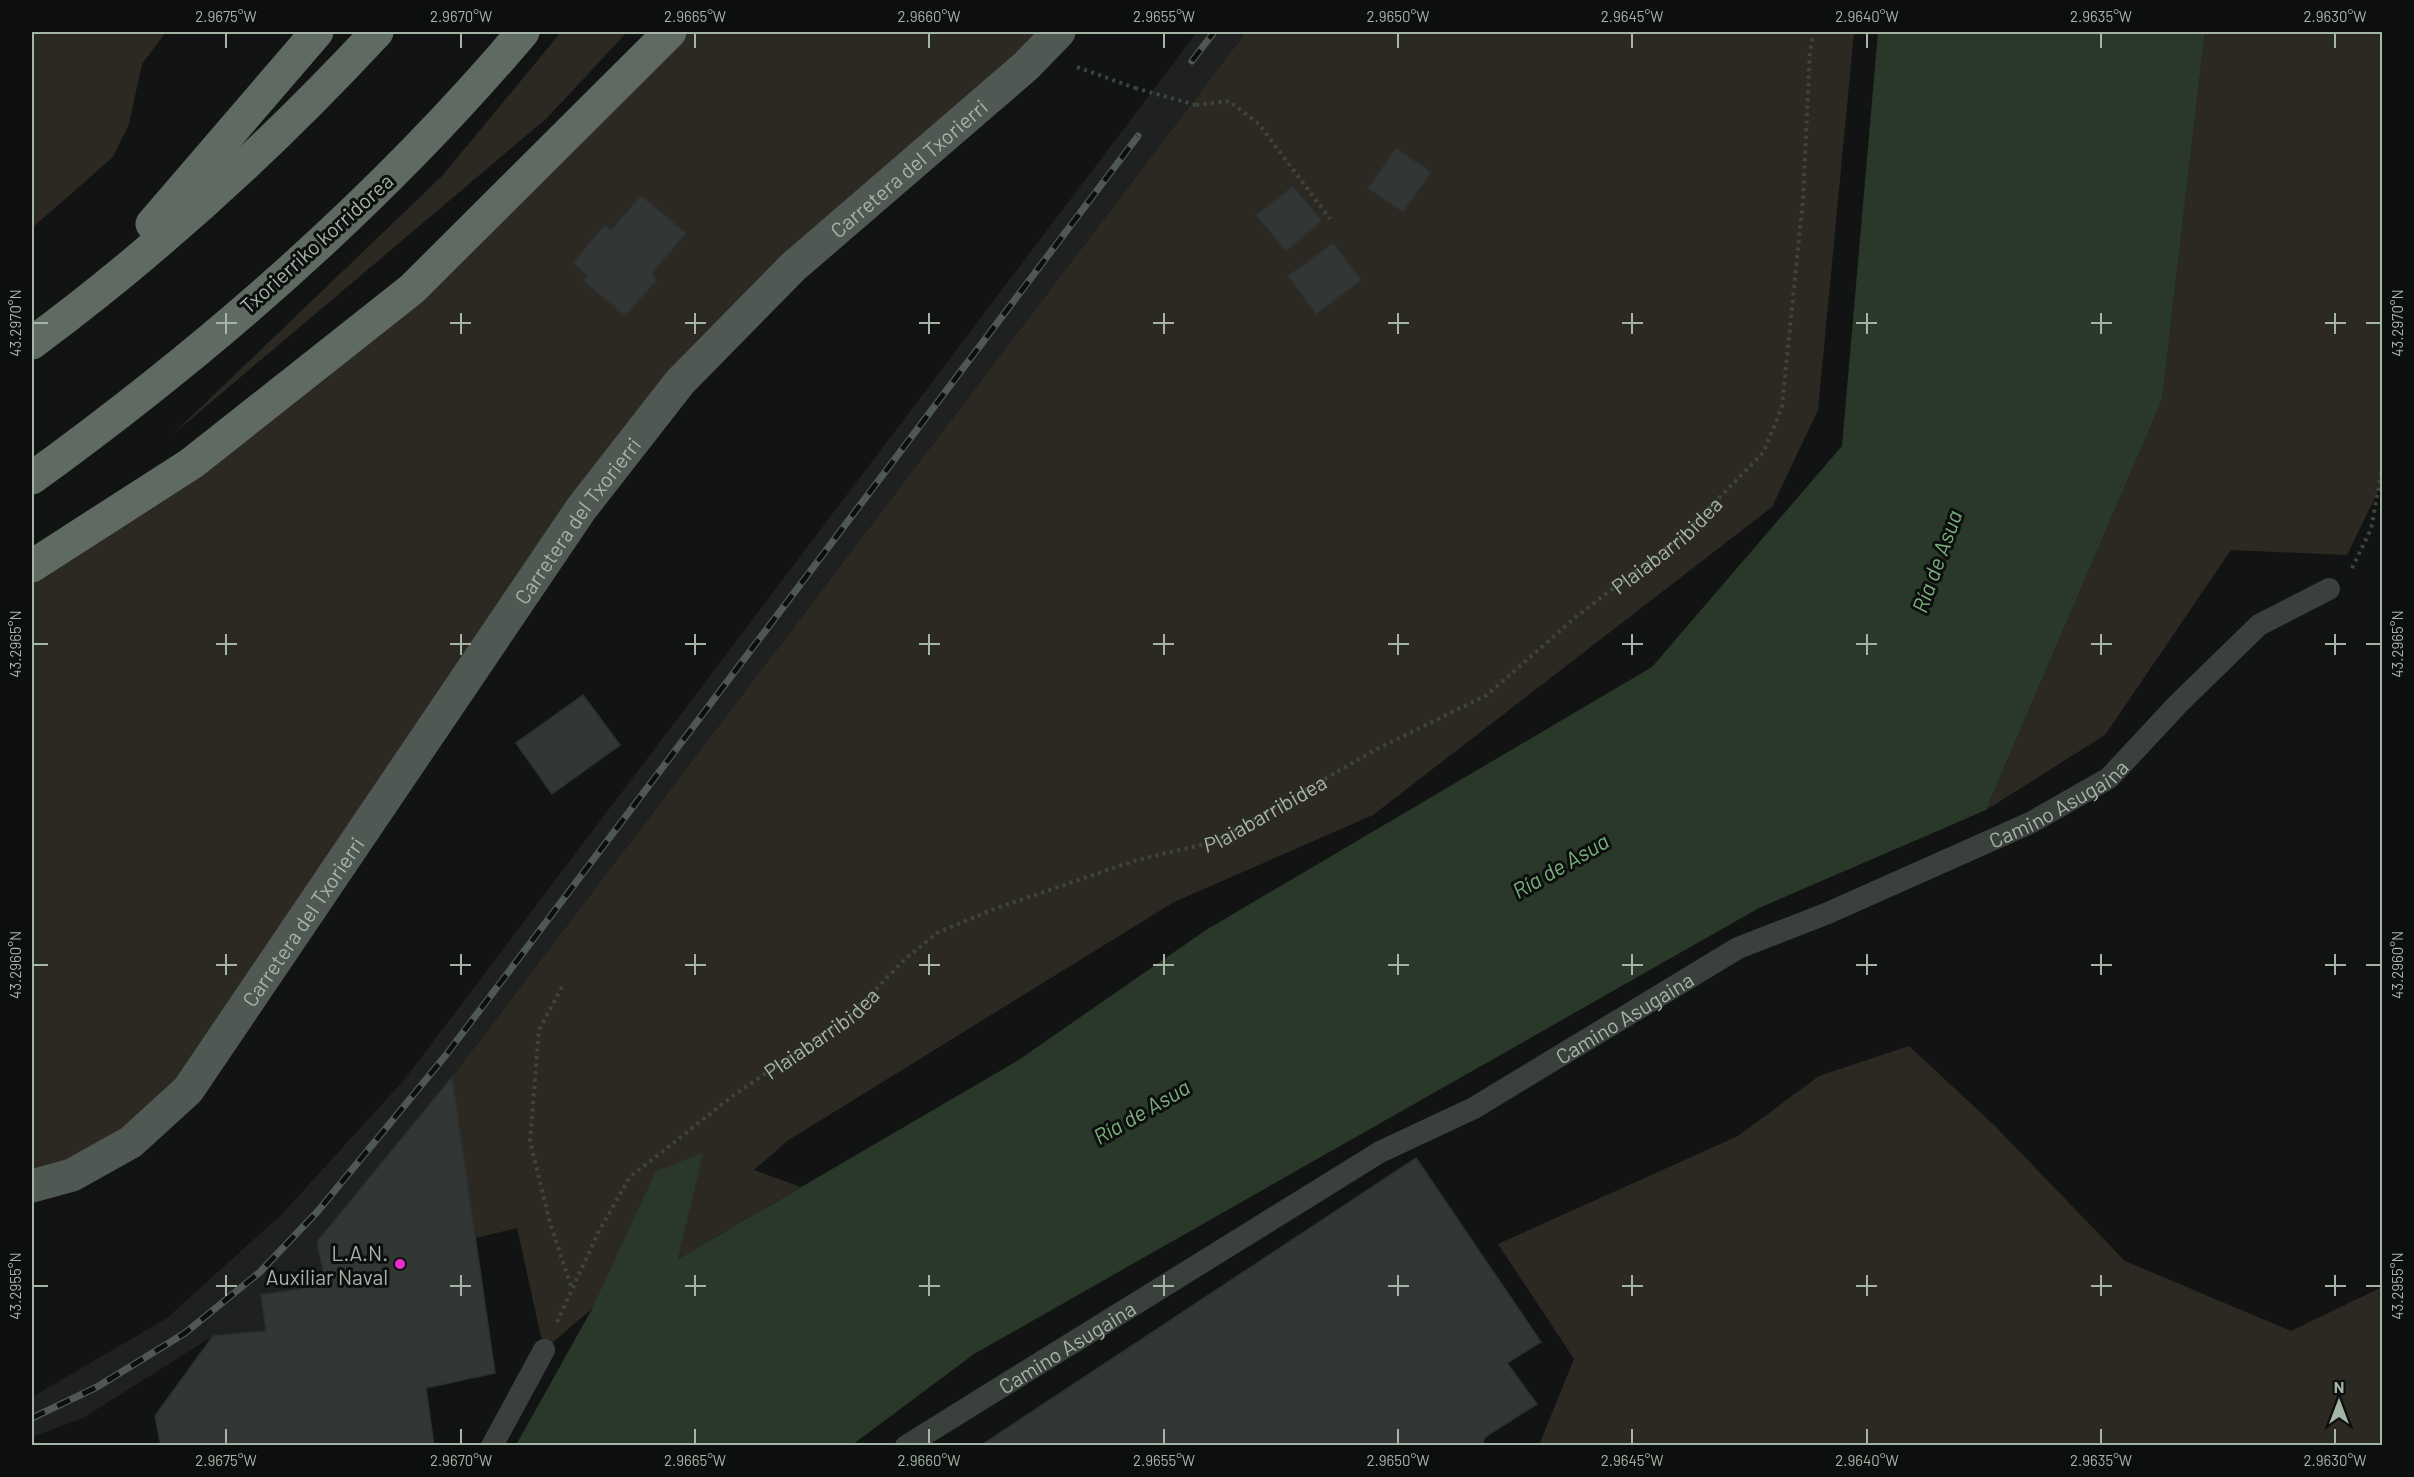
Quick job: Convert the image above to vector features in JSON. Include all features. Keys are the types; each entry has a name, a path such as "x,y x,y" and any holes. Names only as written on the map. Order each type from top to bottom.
{"highway":[{"path":"83,305 317,32"},
{"path":"32,343 83,305 226,182 377,32"},
{"name":"Txorierriko korridorea","path":"32,478 116,417 330,235 423,145 523,32"},
{"path":"32,566 192,463 412,289 670,32"}],"main road":[{"name":"Carretera del Txorierri","path":"32,1186 72,1175 131,1142 188,1090 581,509 680,382 794,267 1036,55 1059,32"}],"lane":[{"name":"Camino Asugaina","path":"906,1446 1380,1152 1474,1108 1738,948 1828,913 2032,822 2109,778 2178,704 2259,625 2329,589"},
{"path":"492,1446 544,1350"}],"path":[{"name":"Plaiabarribidea","path":"544,1350 599,1231 630,1177 734,1095 854,1013 905,959 937,933 994,909 1137,860 1214,842 1377,749 1487,695 1577,616 1682,536 1763,453 1782,407 1803,199 1810,51 1814,32"},
{"path":"1036,55 1079,67 1135,88 1196,105 1229,101 1259,124 1330,219"},
{"path":"2329,589 2353,567 2366,538 2382,469"},
{"path":"562,987 539,1030 530,1141 550,1224 573,1290"}],"shaded area":[{"path":"32,32 166,32 142,64 129,124 113,157 32,228"},
{"path":"561,32 627,32 547,118 172,435 442,176"},
{"path":"670,32 1059,32 680,382 188,1090 32,1186 32,566 412,289"},
{"path":"1197,32 1246,32 452,1077 317,1242 326,1285 261,1295 266,1331 213,1336 83,1418 32,1437 32,1397 167,1318 282,1214 404,1080"},
{"path":"1246,32 1854,32 1818,410 1772,507 1373,815 1174,902 787,1141 754,1170 801,1187 678,1259 684,1230 544,1350 517,1228 475,1238 452,1077"},
{"path":"2205,32 2382,32 2382,483 2347,555 2231,550 2105,735 1986,810 2162,400"},
{"path":"1909,1046 1995,1126 2125,1261 2291,1331 2382,1287 2382,1445 1539,1445 1574,1359 1498,1244 1738,1136 1819,1076"}],"water":[{"name":"Ría de Asua","path":"1878,32 2205,32 2162,400 1986,810 1759,908 974,1354 852,1445 516,1445 592,1309 656,1171 703,1153 678,1259 1017,1061 1206,930 1652,667 1842,446"}],"building":[{"path":"1396,148 1431,172 1403,212 1368,188"},
{"path":"1293,186 1322,221 1286,251 1256,215"},
{"path":"641,196 686,233 652,273 656,281 625,316 583,280 587,275 573,263 605,225 611,230"},
{"path":"1333,243 1361,280 1316,314 1288,276"},
{"path":"583,695 620,745 552,794 516,743"},
{"name":"L.A.N. Auxiliar Naval","path":"452,1077 495,1373 426,1388 434,1446 161,1446 155,1416 213,1336 266,1331 261,1295 326,1285 317,1242"},
{"path":"1416,1158 1541,1342 1507,1363 1537,1404 1485,1437 1482,1446 980,1446"}],"railway":[{"path":"1192,61 1214,32"},
{"path":"32,1418 97,1387 185,1333 260,1272 318,1211 446,1055 1138,136"}],"place":[{"name":"L.A.N. Auxiliar Naval","path":"400,1264"}]}
